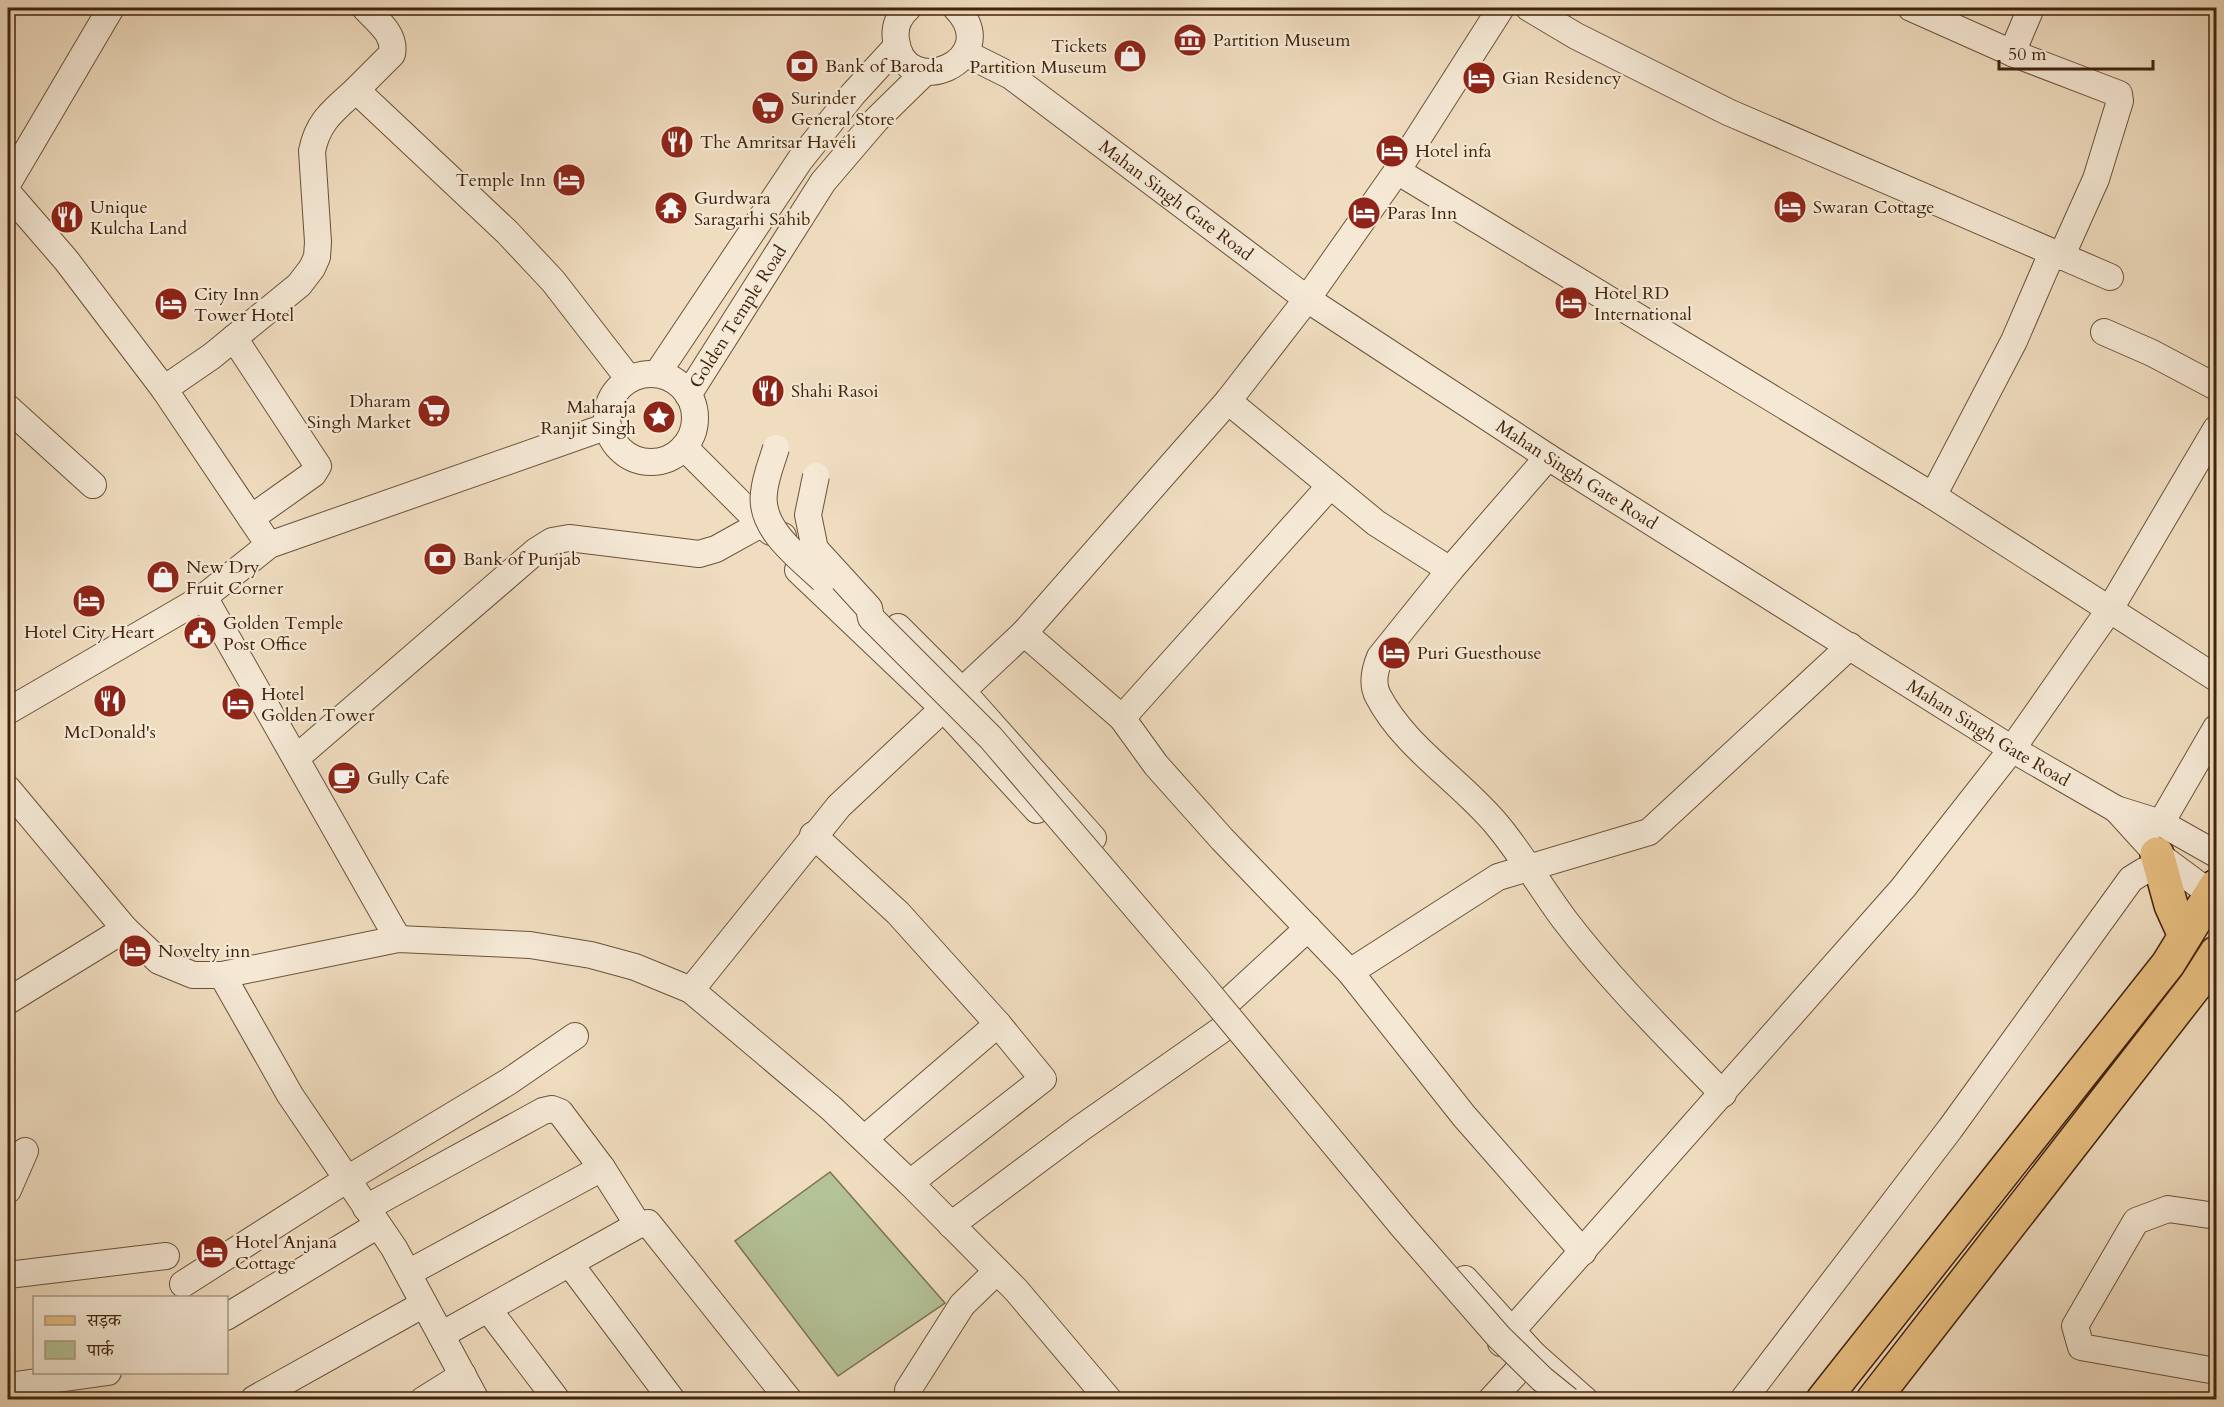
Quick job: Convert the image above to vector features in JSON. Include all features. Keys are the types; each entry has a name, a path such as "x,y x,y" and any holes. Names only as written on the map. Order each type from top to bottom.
{"main road":[{"path":"2159,848 2171,905 2186,936"},
{"path":"1823,1400 2168,964 2215,892"},
{"path":"1873,1400 2206,981 2217,953"}],"street":[{"path":"8,183 111,8"},
{"path":"164,389 234,338 299,285 312,268 317,257 318,242 312,151 315,138 325,119 392,54 393,48 389,33 366,8"},
{"path":"908,8 897,22 897,46 907,63 925,72 948,69 965,53 969,30 965,18 956,8"},
{"path":"691,990 754,913 813,835 879,767 963,692 1024,633 1228,401 1307,299 1397,171 1501,8"},
{"path":"1529,8 1576,36 1728,112 2110,277"},
{"path":"1911,8 2012,53 2110,89 2119,93 2121,98 2096,179 1934,496"},
{"path":"2012,53 2031,8"},
{"name":"Golden Temple Road","path":"657,374 800,160 853,94 897,46"},
{"name":"Mahan Singh Gate Road","path":"965,53 1011,76 1038,95 1307,299 1548,457 2012,749 2116,809 2159,848"},
{"name":"Golden Temple Road","path":"688,395 824,182 876,120 925,72"},
{"path":"356,90 507,232 545,273 629,380"},
{"path":"1397,171 1934,496 2217,678"},
{"path":"8,193 66,260 164,389 269,545"},
{"path":"2104,332 2152,353 2217,387"},
{"path":"234,338 318,466 313,474 251,518"},
{"path":"642,374 657,374 675,381 688,395 694,408 695,422 692,435 684,447 661,461 646,462 633,458 621,450 613,439 608,426 610,400 629,380 642,374"},
{"path":"1228,401 1329,487 1382,527 1450,570"},
{"path":"8,408 93,485"},
{"path":"8,711 204,597 269,545 608,426"},
{"path":"1505,1340 1903,888 2012,749 2110,609 2217,429"},
{"path":"684,447 766,528 776,550 944,709 1033,806 1224,1028 1526,1362 1552,1400"},
{"path":"776,448 763,494 766,518 791,550 860,616 872,618"},
{"path":"1548,457 1450,570 1380,657 1374,672 1376,693 1389,715 1497,825 1563,918 1623,991 1723,1094"},
{"path":"816,476 808,515 815,549 869,608 872,618 991,738 1498,1337 1568,1400"},
{"path":"1122,718 1329,487"},
{"path":"296,758 536,551 552,541 569,537 699,554 766,528 789,538 870,599 963,692 1041,776 1230,1000 1420,1231 1505,1340"},
{"path":"204,597 398,939"},
{"path":"1024,633 1122,718 1171,781 1350,972 1464,1116 1583,1252"},
{"path":"1350,972 1498,877 1649,832 1850,646"},
{"path":"1743,1400 1950,1129 2131,879 2144,871 2159,848 2217,728"},
{"path":"8,789 124,929 159,961 193,975 222,975 398,939 530,945 580,953 635,967 691,990 831,1108 910,1183 997,1271 1109,1400"},
{"path":"813,835 898,913 998,1024 1043,1079 910,1183"},
{"path":"2159,848 2217,854"},
{"path":"2159,848 2215,892"},
{"path":"1230,1000 1308,928"},
{"path":"8,1001 124,929"},
{"path":"222,975 290,1095 349,1179 408,1273 476,1400"},
{"path":"864,1139 998,1024"},
{"path":"951,1225 1081,1128 1224,1028"},
{"path":"183,1284 349,1179 517,1077 575,1036"},
{"path":"228,1316 372,1216 543,1111 552,1109 560,1112 602,1168 638,1226"},
{"path":"8,1190 25,1151"},
{"path":"408,1273 602,1168"},
{"path":"2217,1216 2168,1209 2136,1221 2075,1326 2081,1347 2217,1371"},
{"path":"441,1335 638,1226 648,1223 789,1400"},
{"path":"8,1275 166,1257"},
{"path":"570,1264 672,1400"},
{"path":"908,1390 962,1305 997,1271"},
{"path":"254,1399 424,1304"},
{"path":"488,1309 557,1400"},
{"path":"1491,1400 1526,1362"},
{"path":"1526,1362 1586,1400"},
{"path":"8,1386 94,1374"},
{"path":"423,1400 463,1375"}],"green space":[{"path":"830,1172 945,1303 838,1376 735,1241"}],"place":[{"name":"Partition Museum","path":"1190,40"},
{"name":"Tickets Partition Museum","path":"1130,56"},
{"name":"Bank of Baroda","path":"802,66"},
{"name":"Gian Residency","path":"1479,78"},
{"name":"Surinder General Store","path":"768,108"},
{"name":"The Amritsar Haveli","path":"677,142"},
{"name":"Hotel infa","path":"1392,151"},
{"name":"Temple Inn","path":"569,180"},
{"name":"Swaran Cottage","path":"1790,207"},
{"name":"Gurdwara Saragarhi Sahib","path":"671,208"},
{"name":"Paras Inn","path":"1364,213"},
{"name":"Unique Kulcha Land","path":"67,217"},
{"name":"Hotel RD International","path":"1571,303"},
{"name":"City Inn Tower Hotel","path":"171,304"},
{"name":"Shahi Rasoi","path":"768,391"},
{"name":"Dharam Singh Market","path":"434,411"},
{"name":"Maharaja Ranjit Singh","path":"659,417"},
{"name":"Bank of Punjab","path":"440,559"},
{"name":"New Dry Fruit Corner","path":"163,577"},
{"name":"Hotel City Heart","path":"89,601"},
{"name":"Golden Temple Post Office","path":"200,633"},
{"name":"Puri Guesthouse","path":"1394,653"},
{"name":"McDonald's","path":"110,701"},
{"name":"Hotel Golden Tower","path":"238,704"},
{"name":"Gully Cafe","path":"344,778"},
{"name":"Novelty inn","path":"135,951"},
{"name":"Hotel Anjana Cottage","path":"212,1252"}]}
